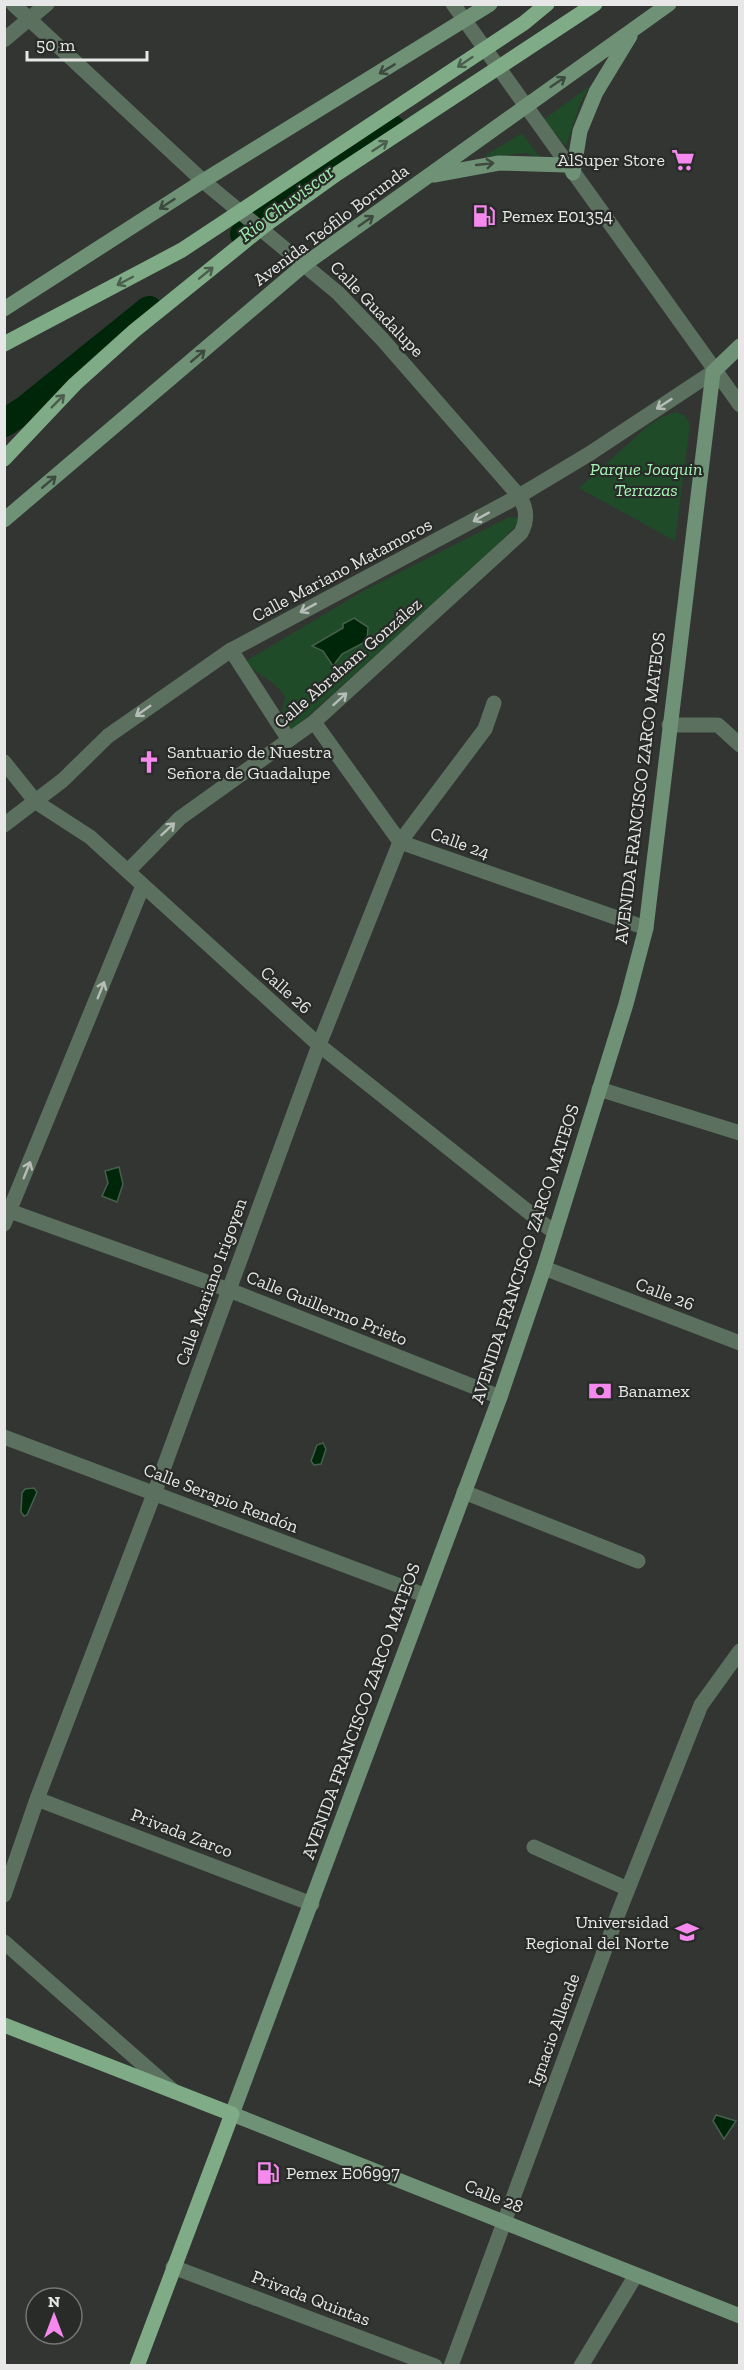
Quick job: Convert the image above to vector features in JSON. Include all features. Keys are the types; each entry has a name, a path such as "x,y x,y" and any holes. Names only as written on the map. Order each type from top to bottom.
{"main road":[{"path":"4,309 203,181 465,22 490,4"},
{"path":"4,344 182,250 524,23 547,4"},
{"path":"4,459 68,392 134,331 264,226 338,173 596,4"},
{"name":"Avenida Teófilo Borunda","path":"4,520 305,264 669,4"},
{"path":"428,177 499,163 570,169 580,131 596,92 632,32"},
{"path":"713,372 740,346"},
{"name":"AVENIDA FRANCISCO ZARCO MATEOS","path":"232,2114 312,1904 424,1595 500,1397 544,1268 626,1004 646,928 713,372"},
{"path":"4,2025 232,2114 137,2366"},
{"name":"Calle 28","path":"232,2114 740,2316"}],"street":[{"name":"Calle Guadalupe","path":"13,4 203,181 338,293 382,339 519,496 524,504 526,519"},
{"path":"4,40 47,4"},
{"path":"453,4 672,309 713,372 740,405"},
{"name":"Calle Mariano Matamoros","path":"4,825 36,802 108,735 231,651 519,496 713,372"},
{"name":"Calle Abraham González","path":"128,871 180,818 314,722 521,533 526,519"},
{"path":"231,651 289,740"},
{"name":"Calle Mariano Irigoyen","path":"4,1895 318,1045 400,842 485,729 494,703"},
{"path":"314,722 400,842"},
{"path":"669,725 718,725 740,745"},
{"name":"Calle 26","path":"4,762 36,802 90,837 128,871 142,888 318,1045 555,1233"},
{"name":"Calle 24","path":"400,842 646,928"},
{"path":"6,1215 142,888"},
{"path":"599,1089 740,1133"},
{"name":"Calle Guillermo Prieto","path":"6,1215 229,1290 500,1397"},
{"name":"Calle 26","path":"544,1268 740,1343"},
{"name":"Calle Serapio Rendón","path":"4,1437 424,1595"},
{"path":"464,1492 638,1561"},
{"name":"Ignacio Allende","path":"451,2366 628,1889 701,1705 740,1651"},
{"name":"Privada Zarco","path":"38,1798 312,1904"},
{"path":"534,1847 628,1889"},
{"path":"4,1942 171,2089"},
{"name":"Privada Quintas","path":"173,2267 435,2366"},
{"path":"585,2363 636,2275"}],"green space":[{"path":"590,86 581,101 566,146 543,120"},
{"path":"522,133 540,158 526,153 483,157"},
{"name":"Parque Joaquin Terrazas","path":"676,412 684,415 690,424 675,541 579,488 649,425"},
{"path":"509,517 518,518 519,522 487,556 292,730 281,717 285,697 276,686 246,661 365,590"}],"shaded area":[{"path":"354,618 368,627 367,641 342,654 333,666 323,651 312,646 343,628 343,624"},
{"path":"119,1167 123,1184 117,1202 102,1196 108,1183 105,1171"},
{"path":"323,1443 326,1449 321,1464 314,1465 311,1461 317,1445"},
{"path":"34,1488 37,1492 27,1515 24,1516 21,1512 22,1493 25,1489"},
{"path":"716,2115 736,2121 724,2139 713,2121"}],"waterway":[{"name":"Rio Chuviscar","path":"244,234 301,188 392,129"},
{"name":"Rio Chuviscar","path":"4,423 26,409 149,310"}],"place":[{"name":"AlSuper Store","path":"683,160"},
{"name":"Pemex E01354","path":"484,216"},
{"name":"Santuario de Nuestra Señora de Guadalupe","path":"149,762"},
{"name":"Banamex","path":"600,1391"},
{"name":"Universidad Regional del Norte","path":"687,1932"},
{"name":"Pemex E06997","path":"268,2173"}]}
